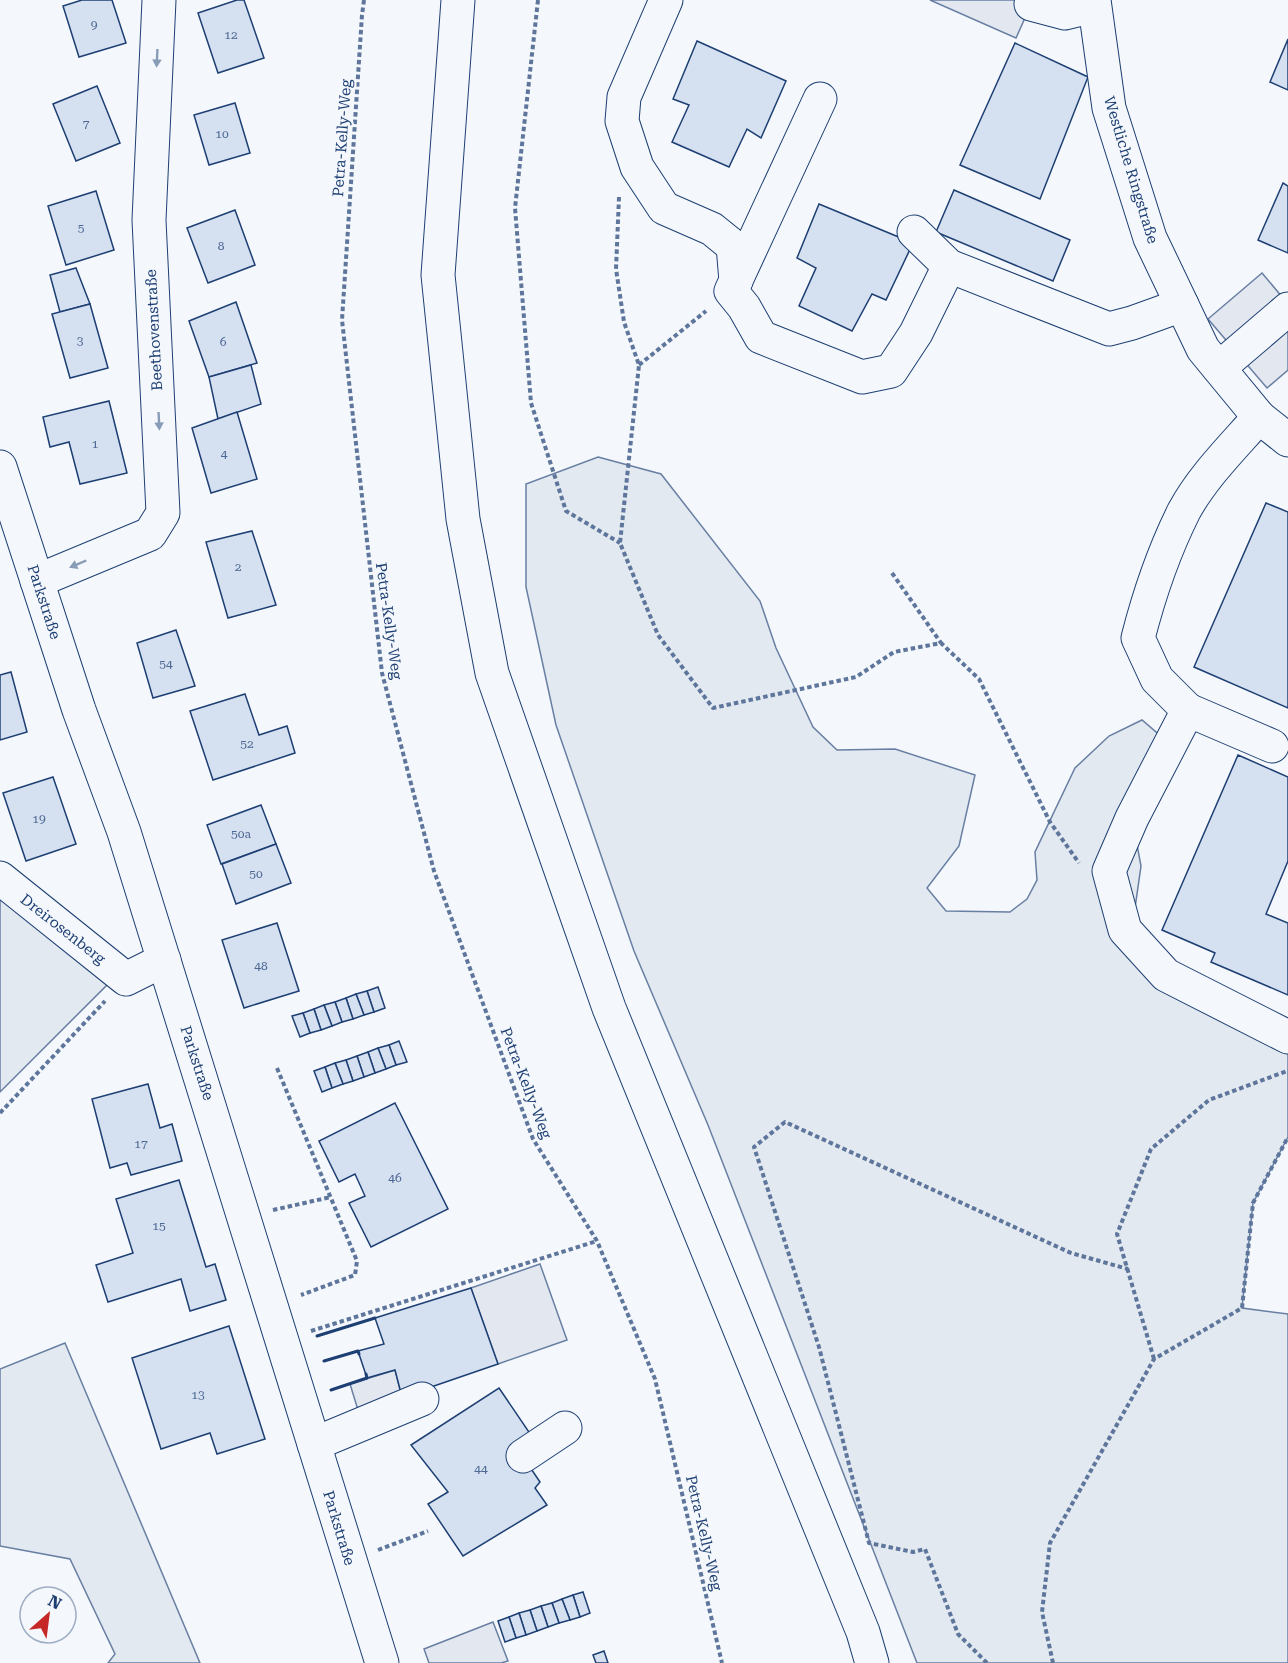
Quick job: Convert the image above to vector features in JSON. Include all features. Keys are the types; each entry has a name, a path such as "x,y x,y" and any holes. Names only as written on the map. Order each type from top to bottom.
{"street":[{"name":"Beethovenstraße","path":"37,581 150,534 163,513 149,220 159,0"},
{"path":"458,0 438,275 463,519 492,673 609,1008 863,1632 872,1663"},
{"path":"666,0 624,97 622,121 637,167 664,208 712,229 733,246 733,286 761,337 862,377 891,371 916,333 949,266"},
{"path":"1031,4 1065,13 1094,3"},
{"name":"Westliche Ringstraße","path":"1094,3 1109,108 1150,238 1203,349 1259,417 1288,440"},
{"path":"733,286 820,99"},
{"path":"914,232 949,266 1109,329 1182,305"},
{"path":"1219,368 1288,309"},
{"path":"1259,417 1210,474 1185,511 1149,594 1138,638 1158,679 1188,710 1272,746"},
{"name":"Parkstraße","path":"0,467 85,726 124,832 382,1663"},
{"path":"1188,710 1132,818 1109,871 1125,930 1166,975 1288,1037"},
{"name":"Dreirosenberg","path":"0,879 126,979"},
{"path":"126,979 164,960"},
{"path":"314,1444 422,1400"},
{"path":"523,1456 565,1428"}],"path":[{"name":"Petra-Kelly-Weg","path":"364,0 342,320 382,673 434,870 533,1139 597,1241 656,1379 722,1663"},
{"path":"538,0 515,208 531,403 566,511 620,543"},
{"path":"619,189 615,269 624,322 639,365 620,543 658,634 713,708 856,677 894,652 941,643"},
{"path":"639,365 733,286"},
{"path":"892,573 941,643 979,679 1050,822 1084,871"},
{"path":"0,1113 126,979"},
{"path":"271,1305 355,1275 357,1261 277,1068"},
{"path":"1154,1359 1117,1234 1151,1149 1209,1100 1288,1070"},
{"path":"987,1663 958,1634 925,1549 913,1552 869,1543 819,1347 754,1147 785,1122 1071,1253 1128,1269"},
{"path":"1053,1663 1042,1612 1050,1543 1154,1359 1242,1308 1253,1203 1288,1137"},
{"path":"244,1215 331,1197"},
{"path":"282,1341 597,1241"},
{"path":"349,1560 428,1531"}],"shaded area":[{"path":"930,0 1033,0 1016,38"},
{"path":"1262,273 1288,304 1288,370 1267,388 1208,319"},
{"path":"598,457 661,474 760,601 776,648 813,727 837,750 895,749 975,775 959,846 927,888 946,911 1010,912 1027,899 1037,880 1035,852 1075,768 1109,736 1142,720 1170,744 1132,818 1141,866 1131,936 1288,1037 1288,1137 1253,1203 1242,1308 1288,1314 1288,1663 917,1663 708,1125 634,951 556,725 526,587 526,484"},
{"path":"0,896 107,985 0,1092"},
{"path":"540,1264 567,1340 498,1364 471,1288"},
{"path":"65,1343 200,1663 108,1663 115,1654 70,1559 0,1546 0,1369"},
{"path":"395,1370 402,1397 358,1410 350,1384"},
{"path":"493,1622 508,1661 501,1663 429,1663 424,1649"}],"building":[{"path":"82,0 112,0 126,43 79,57 63,6"},
{"path":"237,0 244,0 264,58 218,73 198,13"},
{"path":"1288,39 1288,90 1270,82"},
{"path":"697,41 786,81 761,138 747,129 729,167 672,142 689,105 673,99"},
{"path":"1015,43 1088,77 1040,199 960,165"},
{"path":"97,86 120,143 76,161 53,104"},
{"path":"235,103 250,153 209,165 194,115"},
{"path":"1283,183 1288,186 1288,253 1258,240"},
{"path":"954,190 1070,240 1053,281 936,232"},
{"path":"96,191 114,250 66,265 48,206"},
{"path":"819,204 913,243 886,300 872,294 852,331 799,306 816,268 797,258"},
{"path":"235,210 255,265 208,283 187,228"},
{"path":"76,268 90,304 60,312 50,275"},
{"path":"236,302 257,363 209,377 189,321"},
{"path":"90,304 108,368 70,378 52,314"},
{"path":"251,365 261,404 218,419 209,377"},
{"path":"109,401 127,473 80,484 69,442 50,447 43,417"},
{"path":"237,412 257,479 211,493 192,428"},
{"path":"1266,503 1288,512 1288,708 1194,667"},
{"path":"252,531 276,605 228,618 206,542"},
{"path":"176,630 195,686 153,698 137,643"},
{"path":"11,672 27,732 0,740 0,675"},
{"path":"245,694 259,735 287,726 295,753 213,780 190,711"},
{"path":"1238,755 1288,777 1288,861 1266,914 1288,923 1288,995 1211,962 1215,953 1162,930"},
{"path":"53,777 76,844 26,861 3,793"},
{"path":"261,805 276,844 221,864 207,825"},
{"path":"276,844 291,883 236,904 222,864"},
{"path":"277,923 299,991 244,1008 222,940"},
{"path":"378,987 385,1008 374,1012 367,991"},
{"path":"367,991 374,1012 364,1015 356,994"},
{"path":"356,994 364,1015 353,1019 346,998"},
{"path":"346,998 353,1019 342,1022 335,1002"},
{"path":"335,1002 342,1022 332,1026 324,1005"},
{"path":"324,1005 332,1026 321,1030 314,1009"},
{"path":"314,1009 321,1030 310,1033 303,1013"},
{"path":"303,1013 310,1033 300,1037 292,1016"},
{"path":"399,1041 407,1062 396,1065 389,1045"},
{"path":"389,1045 396,1065 386,1069 378,1048"},
{"path":"378,1048 386,1069 375,1073 368,1052"},
{"path":"368,1052 375,1073 364,1077 357,1056"},
{"path":"357,1056 364,1077 353,1081 346,1060"},
{"path":"346,1060 353,1081 343,1084 335,1063"},
{"path":"335,1063 343,1084 332,1088 325,1067"},
{"path":"325,1067 332,1088 322,1092 314,1071"},
{"path":"148,1084 160,1128 172,1124 182,1161 131,1175 127,1163 110,1168 92,1099"},
{"path":"395,1103 448,1209 371,1247 349,1203 365,1196 355,1174 339,1182 319,1141"},
{"path":"179,1180 206,1267 215,1264 226,1300 190,1311 181,1279 108,1302 96,1265 133,1253 116,1199"},
{"path":"471,1288 498,1364 402,1397 395,1370 367,1378 358,1351 384,1344 375,1318"},
{"path":"229,1326 265,1439 217,1454 210,1433 161,1449 132,1358"},
{"path":"499,1388 533,1438 517,1448 540,1482 535,1488 547,1505 463,1556 428,1504 448,1492 411,1445"},
{"path":"583,1592 590,1613 580,1617 573,1595"},
{"path":"573,1595 580,1617 570,1620 562,1599"},
{"path":"562,1599 570,1620 559,1623 552,1603"},
{"path":"552,1603 559,1623 548,1627 541,1606"},
{"path":"541,1606 548,1627 537,1631 530,1610"},
{"path":"530,1610 537,1631 526,1635 519,1613"},
{"path":"519,1613 526,1635 516,1638 509,1617"},
{"path":"509,1617 516,1638 505,1642 498,1621"},
{"path":"604,1651 608,1663 596,1663 593,1655"}],"wall":[{"path":"317,1336 375,1318"},
{"path":"324,1361 358,1351 359,1354"},
{"path":"331,1390 367,1378 366,1374"}]}
